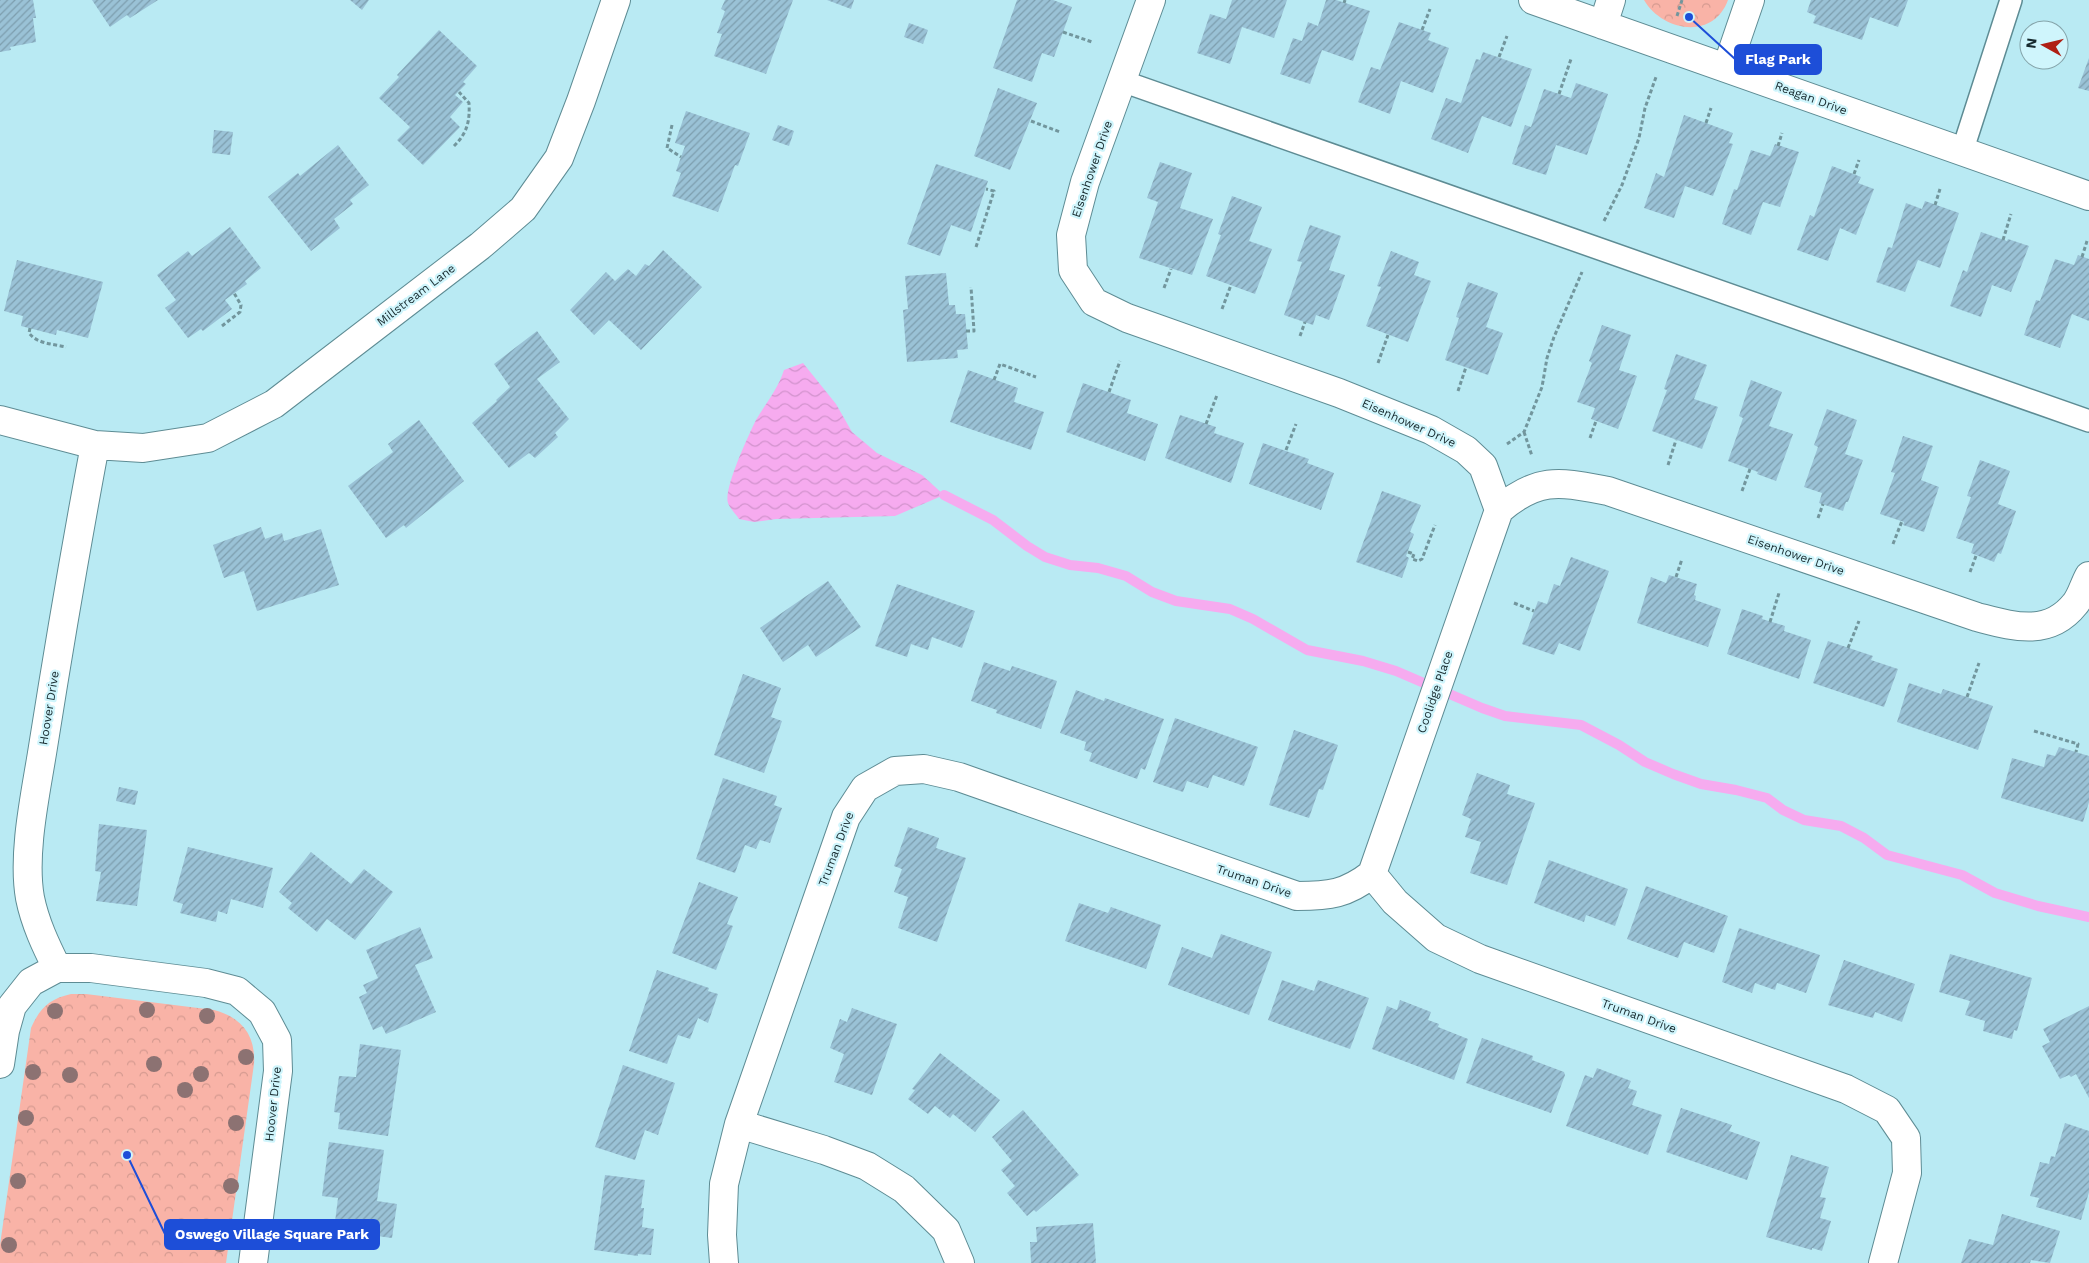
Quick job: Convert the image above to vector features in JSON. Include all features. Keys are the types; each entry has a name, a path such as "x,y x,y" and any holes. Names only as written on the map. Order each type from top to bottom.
{"street":[{"name":"Millstream Lane","path":"0,420 95,445 143,448 208,438 274,404 480,246 523,209 559,158 616,0"},
{"name":"Eisenhower Drive","path":"1151,0 1086,182 1071,234 1073,270 1094,302 1127,318 1339,393 1431,430 1466,450 1483,466 1499,510 1514,498 1542,484 1571,484 1608,491 1977,617 2015,627 2052,624 2075,604 2089,576"},
{"name":"Reagan Drive","path":"1533,0 1607,12 1726,67 2089,196"},
{"path":"1726,67 1750,0"},
{"name":"Hoover Drive","path":"57,968 42,937 30,897 29,856 33,810 64,610 95,445"},
{"name":"Coolidge Place","path":"1372,874 1499,510"},
{"name":"Truman Drive","path":"724,1263 722,1235 724,1184 739,1124 846,818 865,788 895,771 924,768 959,777 1297,896 1325,896 1354,888 1372,874 1395,902 1436,938 1480,959 1846,1089 1887,1110 1906,1138 1907,1173 1884,1263"},
{"name":"Hoover Drive","path":"0,1064 5,1031 12,1006 30,982 57,968 91,968 206,983 237,992 262,1012 277,1040 278,1071 253,1263"},
{"path":"739,1124 824,1150 867,1166 904,1189 946,1230 960,1263"}],"lane":[{"path":"1962,152 2012,0"},
{"path":"1122,81 2089,421"}],"path":[{"path":"1677,17 1682,0"},
{"path":"1422,30 1430,9"},
{"path":"1063,32 1092,42"},
{"path":"1499,57 1507,36"},
{"path":"1559,94 1571,59"},
{"path":"454,146 464,136 469,122 469,103 458,92"},
{"path":"1706,123 1711,108"},
{"path":"1031,121 1060,132"},
{"path":"672,125 667,148 681,157"},
{"path":"1778,146 1782,133"},
{"path":"1854,174 1859,160"},
{"path":"976,247 994,191 986,189"},
{"path":"1935,205 1940,189"},
{"path":"2003,240 2011,214"},
{"path":"2082,257 2088,240"},
{"path":"1164,288 1171,268"},
{"path":"1222,309 1230,285"},
{"path":"966,331 974,331 971,287"},
{"path":"222,326 240,312 241,306 234,293"},
{"path":"1300,336 1305,322"},
{"path":"30,328 29,332 32,337 66,347"},
{"path":"1378,363 1388,335"},
{"path":"1109,392 1120,361"},
{"path":"994,380 1000,364 1036,377"},
{"path":"1458,391 1466,367"},
{"path":"1206,424 1217,396"},
{"path":"1590,438 1596,421"},
{"path":"1286,450 1296,424"},
{"path":"1524,432 1533,459"},
{"path":"1668,465 1676,440"},
{"path":"1742,491 1750,469"},
{"path":"1818,518 1823,504"},
{"path":"1893,544 1902,522"},
{"path":"1408,552 1414,554 1412,559 1418,561 1422,559 1434,525"},
{"path":"1970,572 1976,556"},
{"path":"1676,577 1682,559"},
{"path":"1770,622 1780,593"},
{"path":"1514,603 1534,611"},
{"path":"1848,648 1858,621"},
{"path":"1967,697 1979,662"},
{"path":"2034,731 2078,744 2076,752"}],"green space":[{"path":"1644,0 1728,0 1721,13 1711,22 1700,26 1687,27 1663,19 1652,11"},
{"path":"71,994 86,994 214,1010 232,1017 245,1029 252,1044 254,1064 226,1263 0,1263 0,1245 31,1028 46,1005"}],"water":[{"path":"803,363 836,404 852,432 877,453 922,475 944,495 895,516 776,519 754,522 739,519 729,505 727,496 743,449 756,420 775,390 784,370"}],"building":[{"path":"0,0 33,0 36,18 33,18 36,42 10,47 11,50 0,52"},
{"path":"92,0 158,0 130,18 127,15 110,27"},
{"path":"350,0 369,0 362,10"},
{"path":"725,0 793,0 766,74 714,56 722,34 717,33 725,11 721,9"},
{"path":"827,0 854,0 851,9"},
{"path":"1017,0 1053,0 1072,7 1054,57 1042,53 1032,82 993,68"},
{"path":"1232,0 1287,0 1274,38 1242,27 1230,64 1197,53 1210,14 1226,19"},
{"path":"1326,0 1336,0 1370,11 1353,61 1322,50 1310,84 1280,74 1293,38 1302,41 1308,22 1318,26"},
{"path":"1811,0 1908,0 1898,27 1870,17 1862,40 1813,23 1816,16 1807,12"},
{"path":"1399,22 1431,33 1428,40 1449,48 1433,93 1401,81 1390,114 1358,102 1371,67 1380,70"},
{"path":"909,23 928,30 923,44 904,37"},
{"path":"439,30 477,66 463,82 466,84 455,95 463,102 450,117 460,127 423,165 397,140 410,127 379,98 399,77 397,75"},
{"path":"1483,52 1532,69 1511,127 1482,116 1468,153 1431,139 1446,98 1461,103 1476,59 1480,60"},
{"path":"2089,58 2089,91 2078,88"},
{"path":"1576,83 1608,94 1587,155 1556,145 1546,175 1512,164 1525,125 1531,127 1544,89 1571,98"},
{"path":"998,88 1037,103 1010,170 974,156"},
{"path":"686,111 750,133 738,166 735,165 718,212 672,196 681,173 676,171 685,146 675,143"},
{"path":"1684,115 1733,133 1729,143 1733,144 1713,196 1685,186 1674,218 1644,208 1656,173 1664,177"},
{"path":"778,125 794,131 789,146 772,140"},
{"path":"214,130 233,132 230,155 212,153"},
{"path":"1775,144 1799,152 1780,207 1763,202 1751,235 1722,224 1734,189 1737,190 1751,150 1770,156"},
{"path":"338,145 369,185 350,200 353,204 334,219 340,228 311,251 268,197 298,173 300,176"},
{"path":"1160,162 1192,173 1180,208 1213,219 1192,275 1139,258 1158,202 1147,198"},
{"path":"936,164 988,181 971,232 951,225 940,256 907,244"},
{"path":"1832,166 1861,177 1858,183 1874,189 1856,235 1840,228 1828,261 1797,250 1810,215 1814,217"},
{"path":"1232,196 1262,207 1249,241 1272,249 1255,294 1206,276 1221,235 1218,234"},
{"path":"1925,201 1959,213 1940,268 1918,260 1905,292 1876,282 1888,247 1892,248 1906,203 1922,209"},
{"path":"1310,225 1341,236 1329,270 1345,275 1329,320 1316,315 1313,325 1284,315 1302,262 1297,261"},
{"path":"230,227 261,268 245,281 247,284 225,300 232,309 203,331 201,329 188,338 165,308 176,300 157,275 188,251 192,256"},
{"path":"1981,232 2029,246 2011,292 1992,285 1981,317 1950,306 1963,270 1967,272"},
{"path":"663,250 702,287 641,350 609,320 594,335 570,310 606,272 615,281 628,269 636,276 645,264 649,266"},
{"path":"1391,251 1419,262 1414,275 1431,281 1408,342 1366,326 1381,287 1377,286"},
{"path":"2078,255 2089,259 2089,321 2072,314 2060,348 2024,335 2036,300 2040,301 2055,259 2074,265"},
{"path":"17,260 103,282 88,338 57,330 56,335 21,326 23,316 4,311"},
{"path":"946,273 949,305 955,305 956,314 965,314 968,349 957,350 958,358 907,362 903,310 908,309 905,276"},
{"path":"1468,282 1498,293 1486,327 1503,333 1488,375 1445,360 1459,318 1456,317"},
{"path":"1602,325 1631,335 1619,370 1637,376 1618,429 1591,419 1595,408 1577,402 1592,363 1589,361"},
{"path":"537,331 560,362 537,379 569,419 555,433 558,437 535,458 529,453 509,468 472,423 510,387 494,364"},
{"path":"1676,354 1707,365 1694,399 1718,407 1702,449 1652,431 1667,390 1664,389"},
{"path":"968,370 1018,388 1014,402 1044,412 1031,450 950,422"},
{"path":"1751,380 1782,392 1769,426 1793,434 1776,481 1728,461 1743,418 1739,416"},
{"path":"1083,383 1131,400 1127,413 1158,424 1145,461 1066,432"},
{"path":"1827,409 1857,420 1845,454 1863,460 1843,511 1819,503 1822,493 1804,487 1818,447 1814,445"},
{"path":"1180,415 1216,427 1214,433 1244,443 1231,483 1165,458"},
{"path":"419,420 464,481 406,528 404,525 386,538 348,486 393,452 388,444"},
{"path":"1903,436 1933,446 1921,480 1939,487 1924,532 1903,525 1904,522 1880,514 1895,473 1891,472"},
{"path":"1263,443 1309,459 1307,463 1334,473 1321,510 1249,484"},
{"path":"1980,460 2010,471 1998,504 2016,511 2001,554 1998,553 1994,562 1971,553 1974,544 1956,538 1971,497 1967,496"},
{"path":"1382,491 1421,505 1410,532 1414,534 1406,556 1409,558 1402,578 1356,562"},
{"path":"261,527 265,539 282,533 284,541 321,529 339,585 257,611 244,571 224,578 213,545"},
{"path":"1571,557 1609,571 1580,651 1559,643 1554,655 1522,644 1538,601 1547,604 1554,584 1560,586"},
{"path":"1669,575 1697,584 1694,595 1696,596 1695,600 1721,609 1708,647 1637,623 1651,577 1666,583"},
{"path":"828,581 861,627 816,657 808,645 783,662 760,628"},
{"path":"897,584 975,611 962,648 932,637 928,650 911,644 907,657 875,646"},
{"path":"1742,609 1763,616 1762,619 1785,626 1784,631 1811,640 1799,679 1727,654"},
{"path":"1828,641 1873,656 1871,660 1898,669 1884,707 1813,683"},
{"path":"984,662 1010,671 1012,666 1057,681 1041,729 996,713 997,710 971,701"},
{"path":"743,674 781,688 771,717 782,721 764,773 714,755"},
{"path":"1909,683 1941,694 1943,689 1993,706 1978,750 1897,722"},
{"path":"1076,690 1104,701 1105,698 1164,719 1145,770 1141,768 1137,779 1089,761 1092,753 1084,750 1086,742 1060,733"},
{"path":"1175,718 1258,747 1244,786 1213,775 1208,788 1187,781 1183,792 1153,782"},
{"path":"1294,730 1338,745 1323,790 1319,789 1309,818 1269,805"},
{"path":"2059,747 2089,756 2089,802 2083,822 2001,798 2012,758 2044,767 2047,754 2055,756"},
{"path":"1477,773 1510,785 1507,794 1535,803 1507,885 1470,873 1481,842 1465,837 1471,819 1462,815"},
{"path":"723,778 777,796 774,805 782,808 770,843 760,840 756,849 745,845 735,873 696,859"},
{"path":"119,787 138,791 135,805 116,801"},
{"path":"99,824 147,830 137,906 96,901 101,872 95,871"},
{"path":"908,827 939,838 936,848 966,858 937,942 898,928 908,897 894,892 902,869 894,866"},
{"path":"188,847 273,868 263,908 231,899 227,914 218,911 216,922 180,913 183,904 173,901"},
{"path":"311,852 351,884 364,869 393,892 355,940 327,919 317,932 288,908 292,903 279,892"},
{"path":"1549,860 1628,889 1615,926 1586,915 1584,922 1534,903"},
{"path":"699,882 738,897 727,924 733,926 716,970 672,953"},
{"path":"1646,886 1728,916 1714,953 1684,942 1678,958 1627,939"},
{"path":"1079,903 1108,913 1111,907 1161,925 1146,969 1065,941"},
{"path":"420,927 433,958 415,965 436,1012 386,1034 382,1026 373,1030 359,997 367,993 363,985 378,978 366,950"},
{"path":"1739,928 1820,955 1806,993 1777,983 1775,990 1755,983 1752,993 1722,982"},
{"path":"1221,934 1272,952 1249,1015 1168,985 1182,947 1212,958"},
{"path":"1950,954 2032,978 2017,1031 2014,1030 2012,1039 1983,1031 1985,1021 1965,1015 1970,1001 1939,992"},
{"path":"1844,960 1915,984 1902,1022 1875,1012 1873,1018 1828,1005"},
{"path":"657,970 709,988 708,991 718,994 708,1023 698,1018 690,1039 678,1035 667,1064 629,1051"},
{"path":"1282,980 1314,991 1318,980 1369,998 1350,1049 1268,1020"},
{"path":"1400,1000 1431,1012 1428,1020 1439,1024 1438,1027 1468,1039 1454,1080 1372,1049 1387,1006 1397,1010"},
{"path":"2089,1006 2089,1098 2076,1074 2060,1079 2042,1046 2050,1042 2043,1029"},
{"path":"852,1008 897,1024 872,1095 834,1082 844,1054 830,1048 840,1019 847,1022"},
{"path":"1482,1038 1533,1056 1532,1060 1564,1072 1565,1075 1551,1113 1466,1083"},
{"path":"360,1044 401,1050 388,1136 338,1129 340,1113 334,1112 339,1076 356,1077"},
{"path":"940,1053 1000,1100 975,1132 953,1114 950,1118 935,1106 928,1114 908,1099 915,1090 912,1089"},
{"path":"623,1065 675,1083 658,1135 645,1130 635,1160 595,1147"},
{"path":"1597,1068 1631,1081 1628,1088 1637,1091 1632,1105 1662,1115 1648,1155 1566,1126 1585,1075 1593,1078"},
{"path":"1681,1108 1732,1125 1729,1131 1760,1142 1747,1180 1666,1152"},
{"path":"1023,1110 1079,1175 1036,1212 1034,1210 1027,1216 1007,1193 1015,1186 1001,1170 1012,1161 992,1137"},
{"path":"2065,1123 2089,1131 2089,1192 2081,1220 2036,1207 2039,1198 2030,1196 2040,1162 2049,1164 2051,1156 2055,1157"},
{"path":"329,1142 384,1150 377,1201 397,1204 392,1238 334,1230 338,1198 322,1196"},
{"path":"1791,1155 1829,1167 1820,1197 1826,1198 1820,1218 1831,1221 1822,1251 1766,1237"},
{"path":"605,1175 645,1180 641,1208 644,1208 642,1227 654,1229 651,1255 638,1254 638,1256 594,1250"},
{"path":"2002,1214 2060,1231 2050,1263 2031,1260 2030,1263 1961,1263 1969,1239 1993,1245"},
{"path":"1093,1223 1096,1263 1031,1263 1030,1242 1037,1242 1036,1227"}],"waterway":[{"path":"944,495 993,520 1045,557 1070,565 1098,568 1126,576 1152,592 1176,601 1230,609 1253,619 1307,650 1363,661 1396,671 1505,716 1581,725 1619,745 1645,762 1673,774 1701,784 1767,798 1783,810 1804,820 1841,826 1864,838 1887,855 1962,875 1995,893 2038,906 2089,917"}],"place":[{"name":"Flag Park","path":"1689,17"},
{"name":"Oswego Village Square Park","path":"127,1155"}]}
